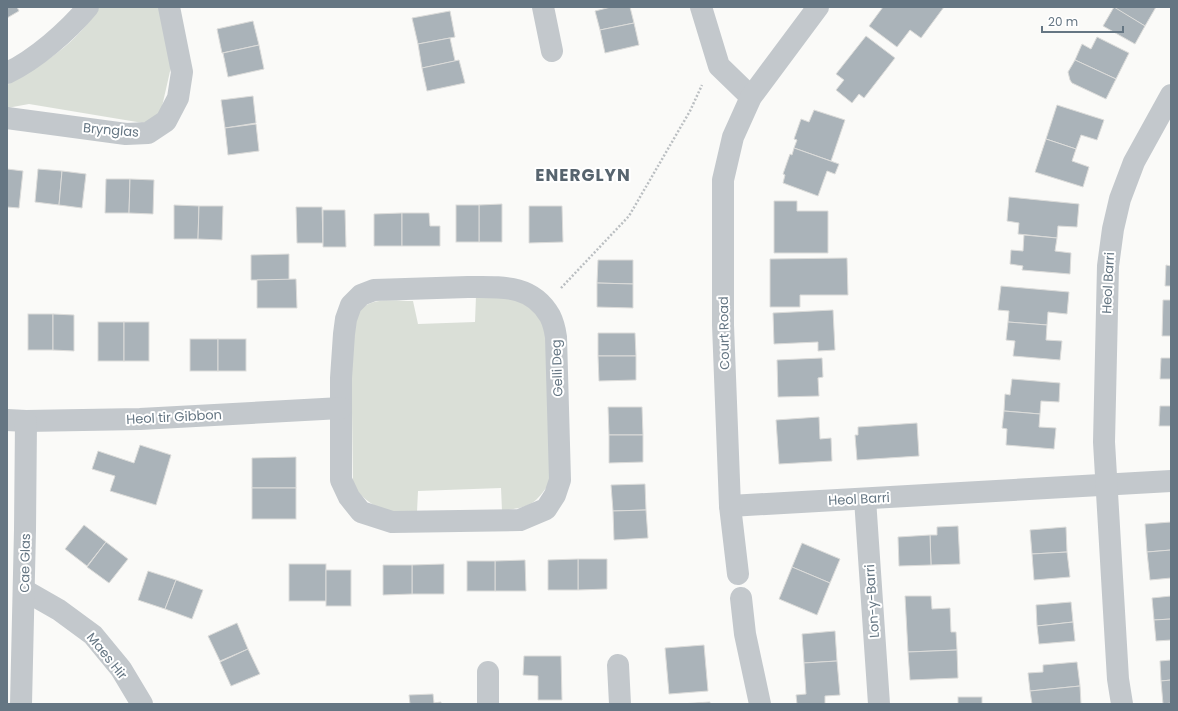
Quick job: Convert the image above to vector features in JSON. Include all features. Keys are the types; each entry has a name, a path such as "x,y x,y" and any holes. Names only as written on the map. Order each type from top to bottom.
{"street":[{"path":"7,74 44,48 75,22 88,7"},
{"name":"Brynglas","path":"7,118 126,134 148,133 166,121 178,98 182,72 169,7"},
{"path":"543,7 552,51"},
{"path":"701,7 719,66 750,97"},
{"name":"Court Road","path":"738,574 730,506 723,325 722,180 733,137 750,97 818,7"},
{"name":"Heol Barri","path":"1122,704 1118,679 1108,484 1104,442 1108,266 1113,229 1120,199 1134,162 1171,95"},
{"name":"Gelli Deg","path":"501,287 527,293 538,301 543,307 551,317 556,337 560,480 555,495 546,509 520,520 414,522 392,522 361,512 349,497 341,480 341,408 344,334 346,319 351,305 361,295 374,290 501,287"},
{"name":"Heol tir Gibbon","path":"17,421 140,419 341,408"},
{"name":"Cae Glas","path":"17,421 24,590 21,704"},
{"path":"1108,484 1171,481"},
{"name":"Heol Barri","path":"730,506 1108,484"},
{"name":"Lon-y-Barri","path":"865,499 879,704"},
{"name":"Maes Hir","path":"24,590 59,610 93,635 121,669 142,704"},
{"path":"741,598 745,634 760,704"},
{"path":"618,665 620,704"},
{"path":"488,672 488,704"}],"path":[{"path":"543,307 629,216 690,111 716,56"}],"shaded area":[{"path":"99,7 161,7 171,67 161,111 152,120 143,123 29,104 7,108 7,85 46,61 70,42 81,32"},
{"path":"476,296 512,297 534,310 542,322 547,336 551,481 540,496 531,504 502,511 501,488 418,491 417,512 399,513 378,507 366,500 356,490 353,484 351,339 358,313 363,307 375,302 388,300 413,301 418,324 475,322"}],"building":[{"path":"7,7 17,7 19,11 7,18"},
{"path":"611,7 630,7 634,23 600,30 595,11"},
{"path":"883,7 944,7 921,38 910,30 897,47 869,26"},
{"path":"1113,7 1156,7 1145,26"},
{"path":"1114,7 1145,26 1135,44 1103,26"},
{"path":"450,11 455,37 418,44 412,18"},
{"path":"253,21 259,45 222,53 217,29"},
{"path":"634,23 639,45 605,53 600,30"},
{"path":"866,36 895,58 864,98 859,94 852,103 836,90 844,80 836,74"},
{"path":"1097,37 1129,53 1116,79 1075,60 1082,44 1091,49"},
{"path":"450,38 455,61 422,68 418,44"},
{"path":"259,45 264,69 228,77 223,53"},
{"path":"459,60 465,83 427,91 422,68"},
{"path":"1075,60 1116,79 1106,99 1072,83 1068,72"},
{"path":"253,96 256,123 225,128 221,100"},
{"path":"1057,105 1104,120 1097,140 1081,135 1076,149 1046,139"},
{"path":"814,110 845,120 831,161 794,148 797,140 794,139 801,119 809,122"},
{"path":"256,124 259,151 228,155 225,128"},
{"path":"1046,139 1076,149 1072,161 1089,167 1083,187 1035,172"},
{"path":"794,148 839,164 835,174 827,171 818,196 783,183 785,175 783,174 790,154 792,155"},
{"path":"7,169 23,171 19,208 7,207"},
{"path":"38,169 62,171 59,205 35,202"},
{"path":"62,171 86,174 82,208 59,205"},
{"path":"106,179 130,179 129,213 105,213"},
{"path":"130,179 154,180 153,214 129,213"},
{"path":"1009,197 1079,204 1077,227 1058,226 1057,238 1018,234 1019,223 1007,221"},
{"path":"774,201 797,201 797,211 828,211 828,253 774,253"},
{"path":"502,204 502,242 479,242 479,205"},
{"path":"174,205 199,206 198,239 174,239"},
{"path":"456,205 479,205 479,242 456,242"},
{"path":"199,206 223,206 222,240 198,239"},
{"path":"529,206 562,206 563,242 529,243"},
{"path":"296,207 322,207 323,243 297,243"},
{"path":"323,210 345,210 346,247 323,247"},
{"path":"402,213 402,246 374,246 374,214"},
{"path":"402,213 429,213 430,226 440,226 440,246 402,246"},
{"path":"1024,235 1057,238 1055,251 1071,253 1070,274 1022,270 1023,266 1010,264 1011,250 1023,251"},
{"path":"289,254 289,280 251,280 251,255"},
{"path":"847,258 848,295 800,295 800,307 770,307 770,259"},
{"path":"598,260 633,260 633,284 597,283"},
{"path":"1166,265 1171,266 1171,286 1165,286"},
{"path":"296,279 297,308 257,308 257,280"},
{"path":"597,283 633,284 633,308 597,307"},
{"path":"1001,286 1069,292 1067,314 1048,312 1047,325 1008,322 1009,311 998,310"},
{"path":"1163,300 1171,300 1171,336 1162,336"},
{"path":"833,310 835,350 818,351 818,342 774,344 773,313"},
{"path":"28,314 53,314 53,350 28,350"},
{"path":"53,314 74,315 74,351 53,350"},
{"path":"98,322 124,322 124,361 98,361"},
{"path":"124,322 149,322 149,361 124,361"},
{"path":"1008,322 1047,325 1046,340 1062,341 1060,360 1013,356 1015,341 1006,340"},
{"path":"598,333 635,333 636,356 598,356"},
{"path":"190,339 218,339 218,371 190,371"},
{"path":"218,339 246,339 246,371 218,371"},
{"path":"598,356 636,356 636,380 599,381"},
{"path":"822,358 823,377 818,378 819,396 778,397 777,360"},
{"path":"1161,358 1171,358 1171,379 1160,379"},
{"path":"1012,379 1060,383 1059,402 1041,401 1040,414 1004,411 1005,394 1010,395"},
{"path":"1160,406 1171,406 1171,426 1159,426"},
{"path":"608,407 642,407 643,435 609,435"},
{"path":"1004,411 1040,414 1039,427 1056,428 1054,449 1006,445 1007,429 1002,428"},
{"path":"819,417 820,439 831,438 832,461 779,464 776,420"},
{"path":"917,423 919,456 857,460 855,435 858,435 858,427"},
{"path":"609,435 643,435 643,462 609,463"},
{"path":"140,445 171,455 156,505 110,491 115,476 92,469 98,451 134,463"},
{"path":"296,457 296,488 252,488 252,458"},
{"path":"645,484 646,510 613,511 611,485"},
{"path":"252,488 296,488 296,519 252,519"},
{"path":"646,510 648,538 614,540 613,511"},
{"path":"1171,522 1171,550 1147,552 1145,524"},
{"path":"84,525 106,542 87,566 65,549"},
{"path":"958,526 960,564 931,565 930,535 937,535 937,527"},
{"path":"1066,527 1067,552 1032,554 1030,530"},
{"path":"930,535 931,565 899,566 898,537"},
{"path":"106,542 128,559 109,583 87,567"},
{"path":"802,543 840,559 830,583 792,567"},
{"path":"1171,550 1171,578 1150,580 1147,552"},
{"path":"1067,552 1070,577 1034,580 1032,554"},
{"path":"578,559 607,559 607,589 578,590"},
{"path":"578,559 578,590 548,590 548,560"},
{"path":"525,560 526,591 495,591 495,561"},
{"path":"467,561 495,561 495,591 467,591"},
{"path":"289,564 326,564 326,601 289,601"},
{"path":"444,564 444,594 412,594 412,565"},
{"path":"383,565 412,565 412,594 383,595"},
{"path":"792,567 830,583 817,615 779,599"},
{"path":"326,570 351,570 351,606 326,606"},
{"path":"148,571 176,580 165,609 138,600"},
{"path":"176,580 203,590 192,619 165,609"},
{"path":"905,596 931,596 932,609 950,608 951,632 956,632 957,650 908,652"},
{"path":"1171,596 1171,619 1154,620 1152,598"},
{"path":"1071,602 1073,622 1037,626 1036,605"},
{"path":"1171,619 1171,640 1156,641 1154,620"},
{"path":"1073,622 1075,641 1039,644 1037,626"},
{"path":"237,623 248,649 220,661 208,636"},
{"path":"835,631 837,661 804,663 802,634"},
{"path":"704,645 708,691 669,694 665,648"},
{"path":"248,649 260,674 231,686 220,662"},
{"path":"957,650 958,678 910,680 908,652"},
{"path":"524,656 561,656 562,700 538,700 538,676 523,675"},
{"path":"1171,660 1171,680 1161,681 1160,661"},
{"path":"837,661 840,695 825,696 825,704 797,704 796,695 806,694 804,663"},
{"path":"1077,662 1080,686 1030,691 1028,673 1043,672 1043,665"},
{"path":"1171,680 1171,703 1163,704 1161,681"},
{"path":"1080,686 1081,704 1032,704 1030,691"},
{"path":"433,694 434,703 441,702 441,704 410,704 409,695"},
{"path":"958,697 982,697 982,704 958,704"},
{"path":"710,702 710,704 680,704"}],"district":[{"name":"ENERGLYN","path":"583,175"}]}
